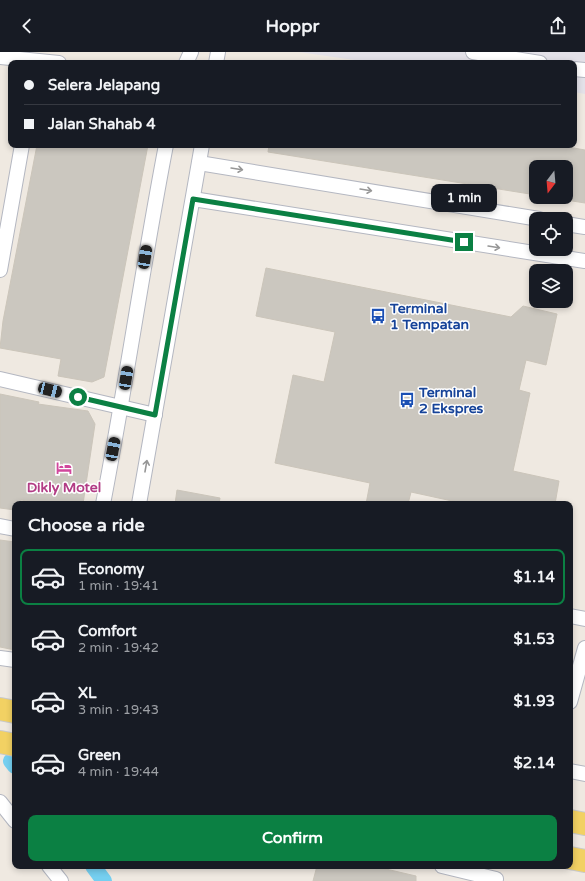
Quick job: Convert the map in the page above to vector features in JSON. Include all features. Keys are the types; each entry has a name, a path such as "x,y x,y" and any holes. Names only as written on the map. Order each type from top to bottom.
{"main road":[{"path":"0,709 12,711"},
{"path":"0,742 12,744"},
{"path":"573,822 585,824"},
{"path":"573,859 585,861"}],"street":[{"path":"473,52 522,60"},
{"path":"0,57 22,60"},
{"path":"0,270 21,148"},
{"path":"104,501 121,408 150,227 165,148"},
{"path":"141,501 202,148"},
{"path":"199,163 529,217"},
{"path":"193,199 585,261"},
{"path":"573,225 585,227"},
{"path":"0,379 155,415"},
{"path":"0,526 12,528"},
{"path":"573,617 585,619"},
{"path":"573,691 585,648"},
{"path":"0,658 12,660"},
{"path":"573,771 585,774"},
{"path":"0,802 12,817"},
{"path":"51,869 61,881"},
{"path":"460,869 497,875"}],"shaded area":[{"path":"299,52 585,52 585,94 577,93 577,60 354,60"}],"building":[{"path":"36,148 147,148 104,377 92,382 58,376 61,359 0,348 3,321"},
{"path":"269,148 574,148 585,150 585,203 573,201 573,160 529,160 529,194 268,152"},
{"path":"266,268 511,317 523,306 557,314 546,365 526,360 519,390 530,393 513,471 559,481 556,501 452,501 411,492 409,501 367,501 370,483 275,463 293,375 324,382 335,332 256,316"},
{"path":"0,394 39,402 38,404 88,411 95,424 83,501 21,500 12,501 12,510 0,508"},
{"path":"177,490 220,498 220,501 175,501"},
{"path":"0,540 12,542 12,649 0,647"},
{"path":"316,869 386,869 416,876 416,881 313,881"}],"waterway":[{"path":"95,869 104,881"}],"place":[{"name":"Terminal 1 Tempatan","path":"378,316"},
{"name":"Terminal 2 Ekspres","path":"407,400"},
{"name":"Dikly Motel","path":"64,468"}],"route":[{"path":"78,397 155,415 193,199 464,242"}]}
